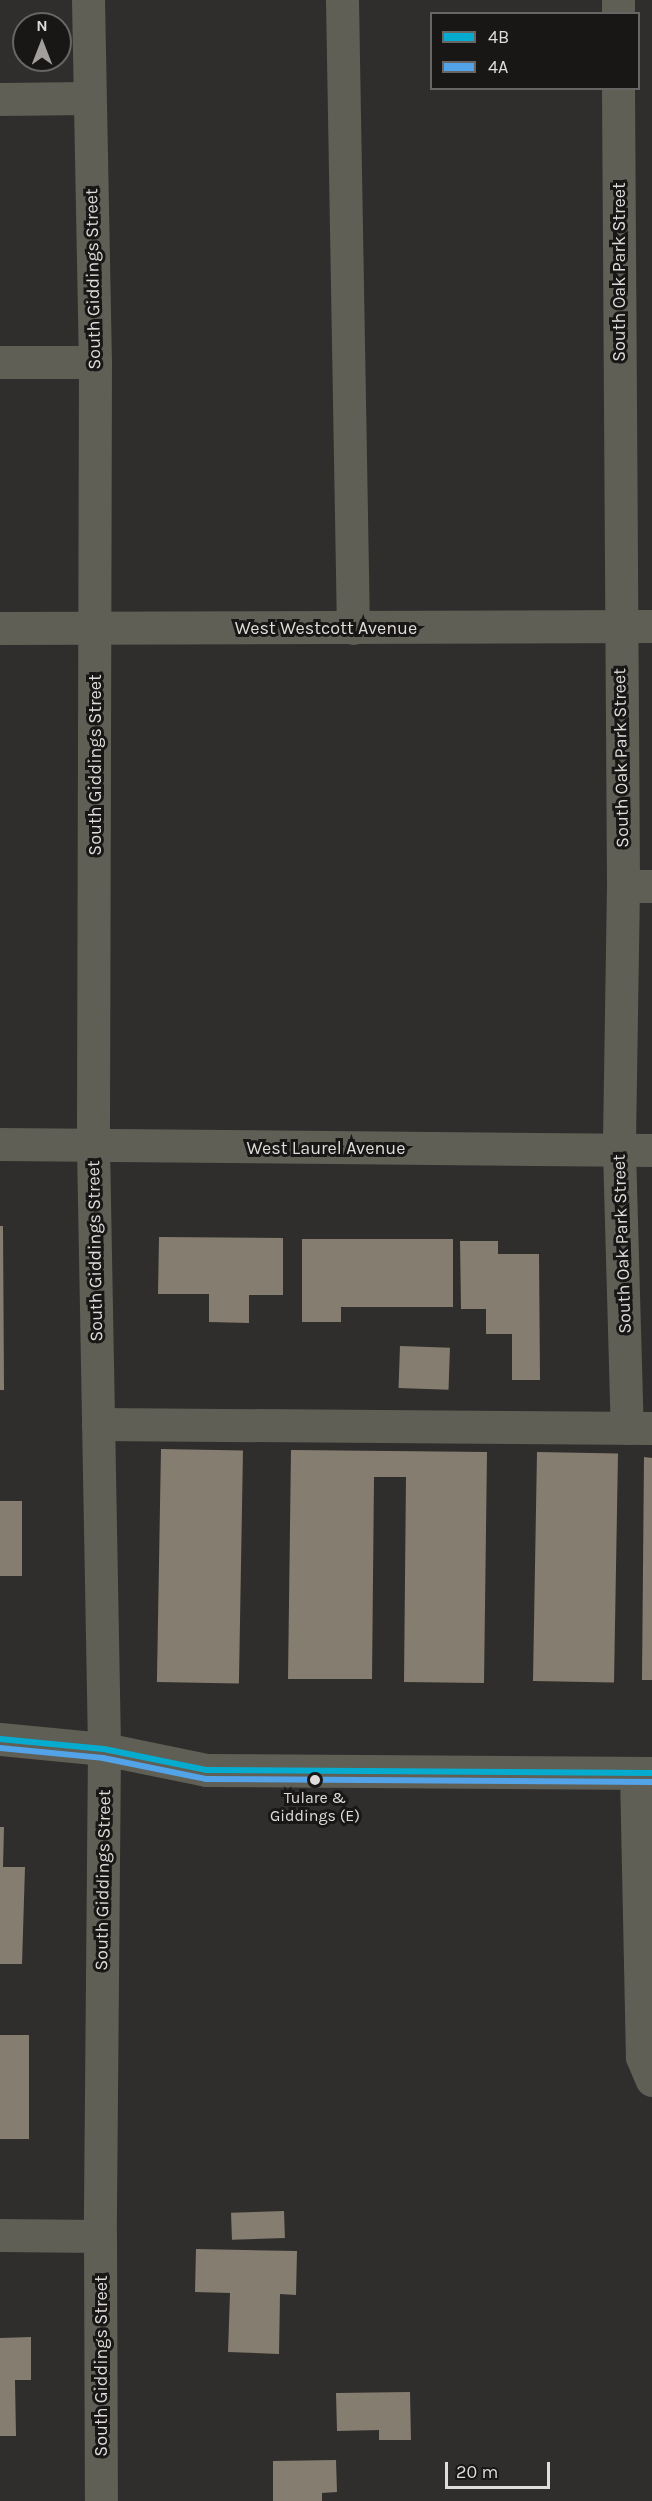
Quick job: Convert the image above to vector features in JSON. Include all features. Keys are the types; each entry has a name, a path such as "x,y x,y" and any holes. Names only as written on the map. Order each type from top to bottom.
{"street":[{"name":"South Giddings Street","path":"88,0 95,362 93,1146 104,1749 100,2236 101,2501"},
{"path":"342,0 353,628"},
{"name":"South Oak Park Street","path":"618,90 620,626 637,886 619,1150 639,1428"},
{"path":"0,99 89,98"},
{"path":"0,362 95,362"},
{"name":"West Westcott Avenue","path":"0,628 652,626"},
{"name":"West Laurel Avenue","path":"0,1144 652,1150"},
{"path":"98,1424 639,1428"},
{"path":"0,1739 104,1749 206,1770 644,1773 642,2057 652,2080"},
{"path":"0,2235 100,2236"}],"building":[{"path":"0,1226 3,1226 4,1390 0,1390"},
{"path":"159,1237 283,1238 283,1295 249,1295 249,1323 209,1322 209,1294 158,1294"},
{"path":"302,1239 453,1239 453,1307 341,1307 341,1322 302,1322"},
{"path":"460,1241 498,1241 498,1254 539,1254 540,1380 512,1380 512,1334 486,1334 486,1309 461,1309"},
{"path":"400,1346 450,1348 449,1390 399,1388"},
{"path":"161,1449 243,1450 239,1683 157,1682"},
{"path":"291,1450 487,1452 484,1683 404,1682 406,1477 374,1477 372,1679 288,1679"},
{"path":"537,1452 618,1453 614,1682 533,1681"},
{"path":"644,1457 652,1458 652,1680 642,1680"},
{"path":"0,1501 22,1501 22,1576 0,1576"},
{"path":"0,1827 4,1827 3,1867 25,1867 22,1964 0,1964"},
{"path":"0,2035 29,2035 29,2139 0,2139"},
{"path":"284,2211 285,2238 232,2240 231,2213"},
{"path":"196,2249 297,2251 296,2295 280,2294 279,2354 228,2352 230,2293 195,2292"},
{"path":"31,2337 31,2380 15,2380 16,2436 0,2436 0,2338"},
{"path":"410,2392 411,2440 379,2440 379,2430 337,2431 336,2393"},
{"path":"336,2460 337,2492 322,2493 322,2501 273,2501 273,2461"}],"transit line":[{"name":"4B","path":"0,1739 104,1749 206,1770 652,1773"},
{"name":"4A","path":"0,1748 103,1758 206,1779 652,1782"}],"place":[{"name":"Tulare & Giddings (E)","path":"315,1780"}]}
